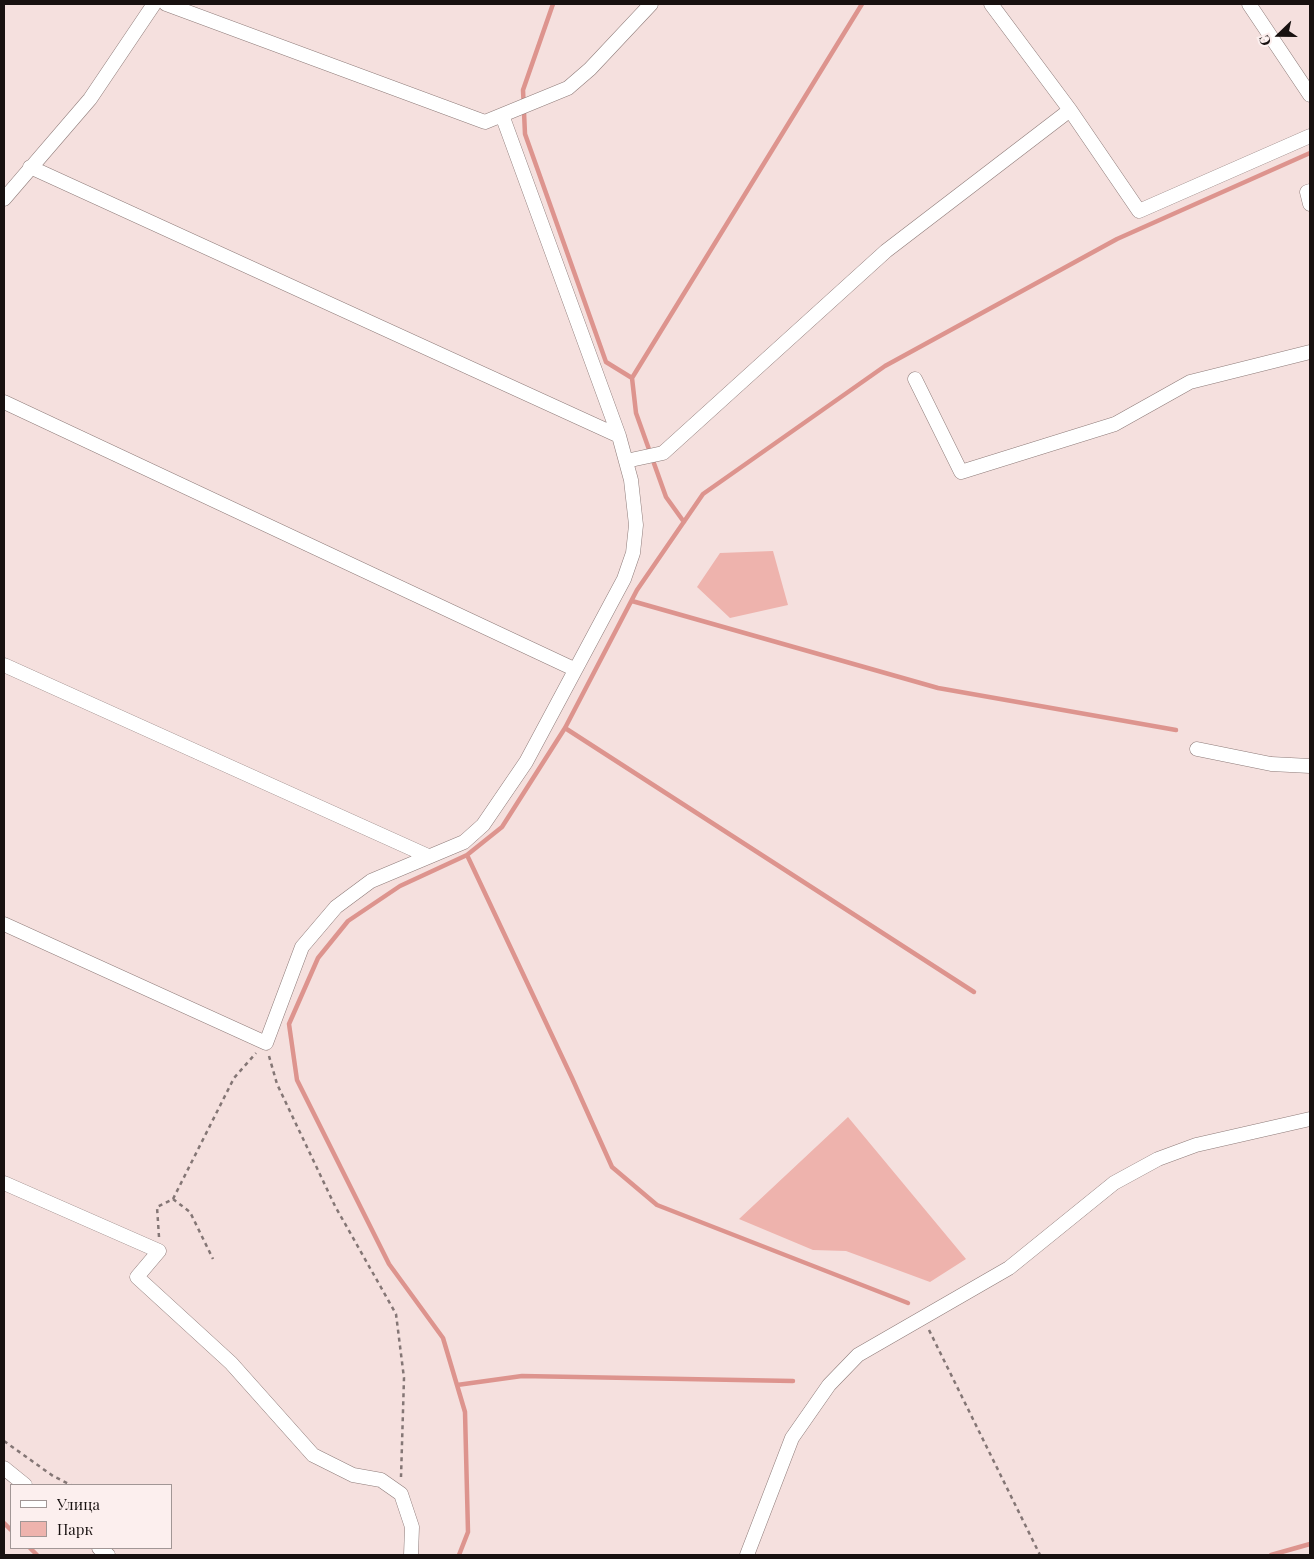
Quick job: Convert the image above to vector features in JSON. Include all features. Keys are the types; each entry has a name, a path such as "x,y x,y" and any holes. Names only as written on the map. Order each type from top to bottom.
{"street":[{"path":"4,200 30,167 90,99 154,4"},
{"path":"166,4 485,122 568,88 590,69 651,4"},
{"path":"991,4 1070,110 1139,211 1310,136"},
{"path":"1249,4 1310,95"},
{"path":"626,461 663,453 886,250 1070,110"},
{"path":"4,924 266,1043 302,947 336,907 371,881 464,842 483,825 526,762 624,579 633,553 636,525 631,480 619,436 502,115"},
{"path":"30,167 619,436"},
{"path":"1310,191 1307,192 1310,204"},
{"path":"915,379 961,472 1114,424 1190,382 1310,352"},
{"path":"4,402 574,670"},
{"path":"4,665 428,856"},
{"path":"1197,749 1271,764 1310,766"},
{"path":"747,1555 792,1438 829,1384 858,1355 1008,1268 1114,1183 1158,1159 1196,1145 1310,1119"},
{"path":"4,1182 159,1250 137,1277 231,1363 313,1455 353,1475 381,1480 401,1494 412,1527 411,1555"},
{"path":"4,1468 24,1484"}],"path":[{"path":"159,1250 157,1207 173,1199 234,1078 266,1043"},
{"path":"266,1043 277,1084 335,1206 396,1314 404,1378 401,1494"},
{"path":"173,1199 190,1212 213,1259"},
{"path":"923,1318 1040,1555"},
{"path":"4,1441 53,1476 69,1484"}],"green space":[{"path":"773,551 788,605 730,618 697,587 720,553"},
{"path":"848,1117 966,1259 930,1282 846,1251 813,1250 739,1219"}],"waterway":[{"path":"553,4 523,90 525,134 606,362 632,378"},
{"path":"684,522 666,497 636,413 632,378 862,4"},
{"path":"459,1555 468,1532 465,1412 443,1338 389,1264 297,1080 289,1024 318,958 348,921 400,886 467,855 502,827 565,728 637,590 703,494 885,366 1117,239 1310,153"},
{"path":"632,601 938,688 1176,730"},
{"path":"565,728 974,992"},
{"path":"467,855 612,1167 657,1205 908,1303"},
{"path":"457,1385 522,1376 793,1381"},
{"path":"4,1523 10,1529"},
{"path":"1271,1555 1310,1544"},
{"path":"31,1549 37,1555"}]}
